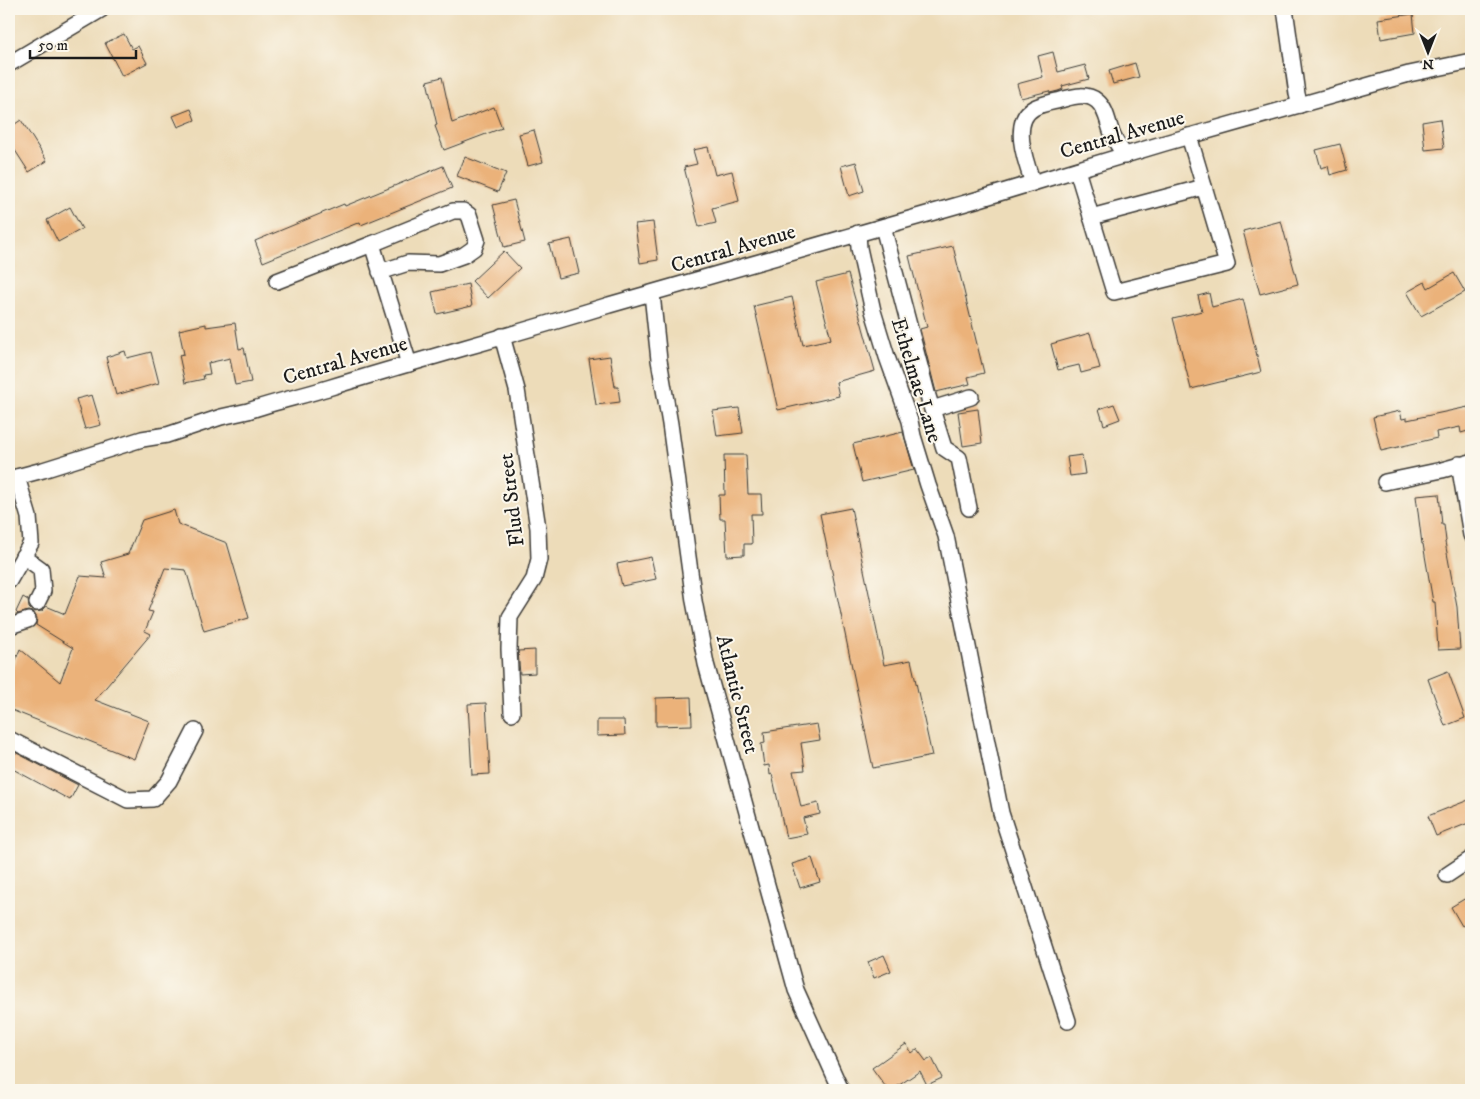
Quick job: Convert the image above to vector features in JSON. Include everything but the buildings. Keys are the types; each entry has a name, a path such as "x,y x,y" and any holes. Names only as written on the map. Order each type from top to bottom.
{"street":[{"path":"9,64 102,9"},
{"path":"1285,9 1296,94 1300,105"},
{"name":"Central Avenue","path":"13,478 142,439 168,435 220,417 248,411 652,294 1189,136 1409,74 1471,61"},
{"path":"1032,183 1023,154 1022,124 1027,114 1034,108 1076,95 1086,96 1101,105 1114,139 1125,156"},
{"path":"1076,170 1114,292 1227,264 1189,136"},
{"path":"1091,217 1204,187"},
{"path":"277,281 453,211 464,211 469,215 477,240 474,248 439,264 408,263 380,272"},
{"path":"883,227 932,409 944,448 959,458 969,508"},
{"name":"Ethelmae Lane","path":"858,233 873,311 946,536 1000,813 1068,1022"},
{"path":"372,244 409,364"},
{"name":"Atlantic Street","path":"652,294 659,360 670,424 694,601 706,664 796,990 841,1090"},
{"name":"Flud Street","path":"502,336 517,390 538,528 539,559 534,579 510,616 509,649 512,713"},
{"path":"932,409 972,397"},
{"path":"1385,482 1434,472 1465,463 1471,534"},
{"path":"9,581 31,543 29,517 13,478"},
{"path":"23,556 40,569 43,591 37,603"},
{"path":"9,624 14,625 28,620"},
{"path":"9,739 128,800 153,799 169,781 195,730"},
{"path":"1447,875 1471,859"}]}
